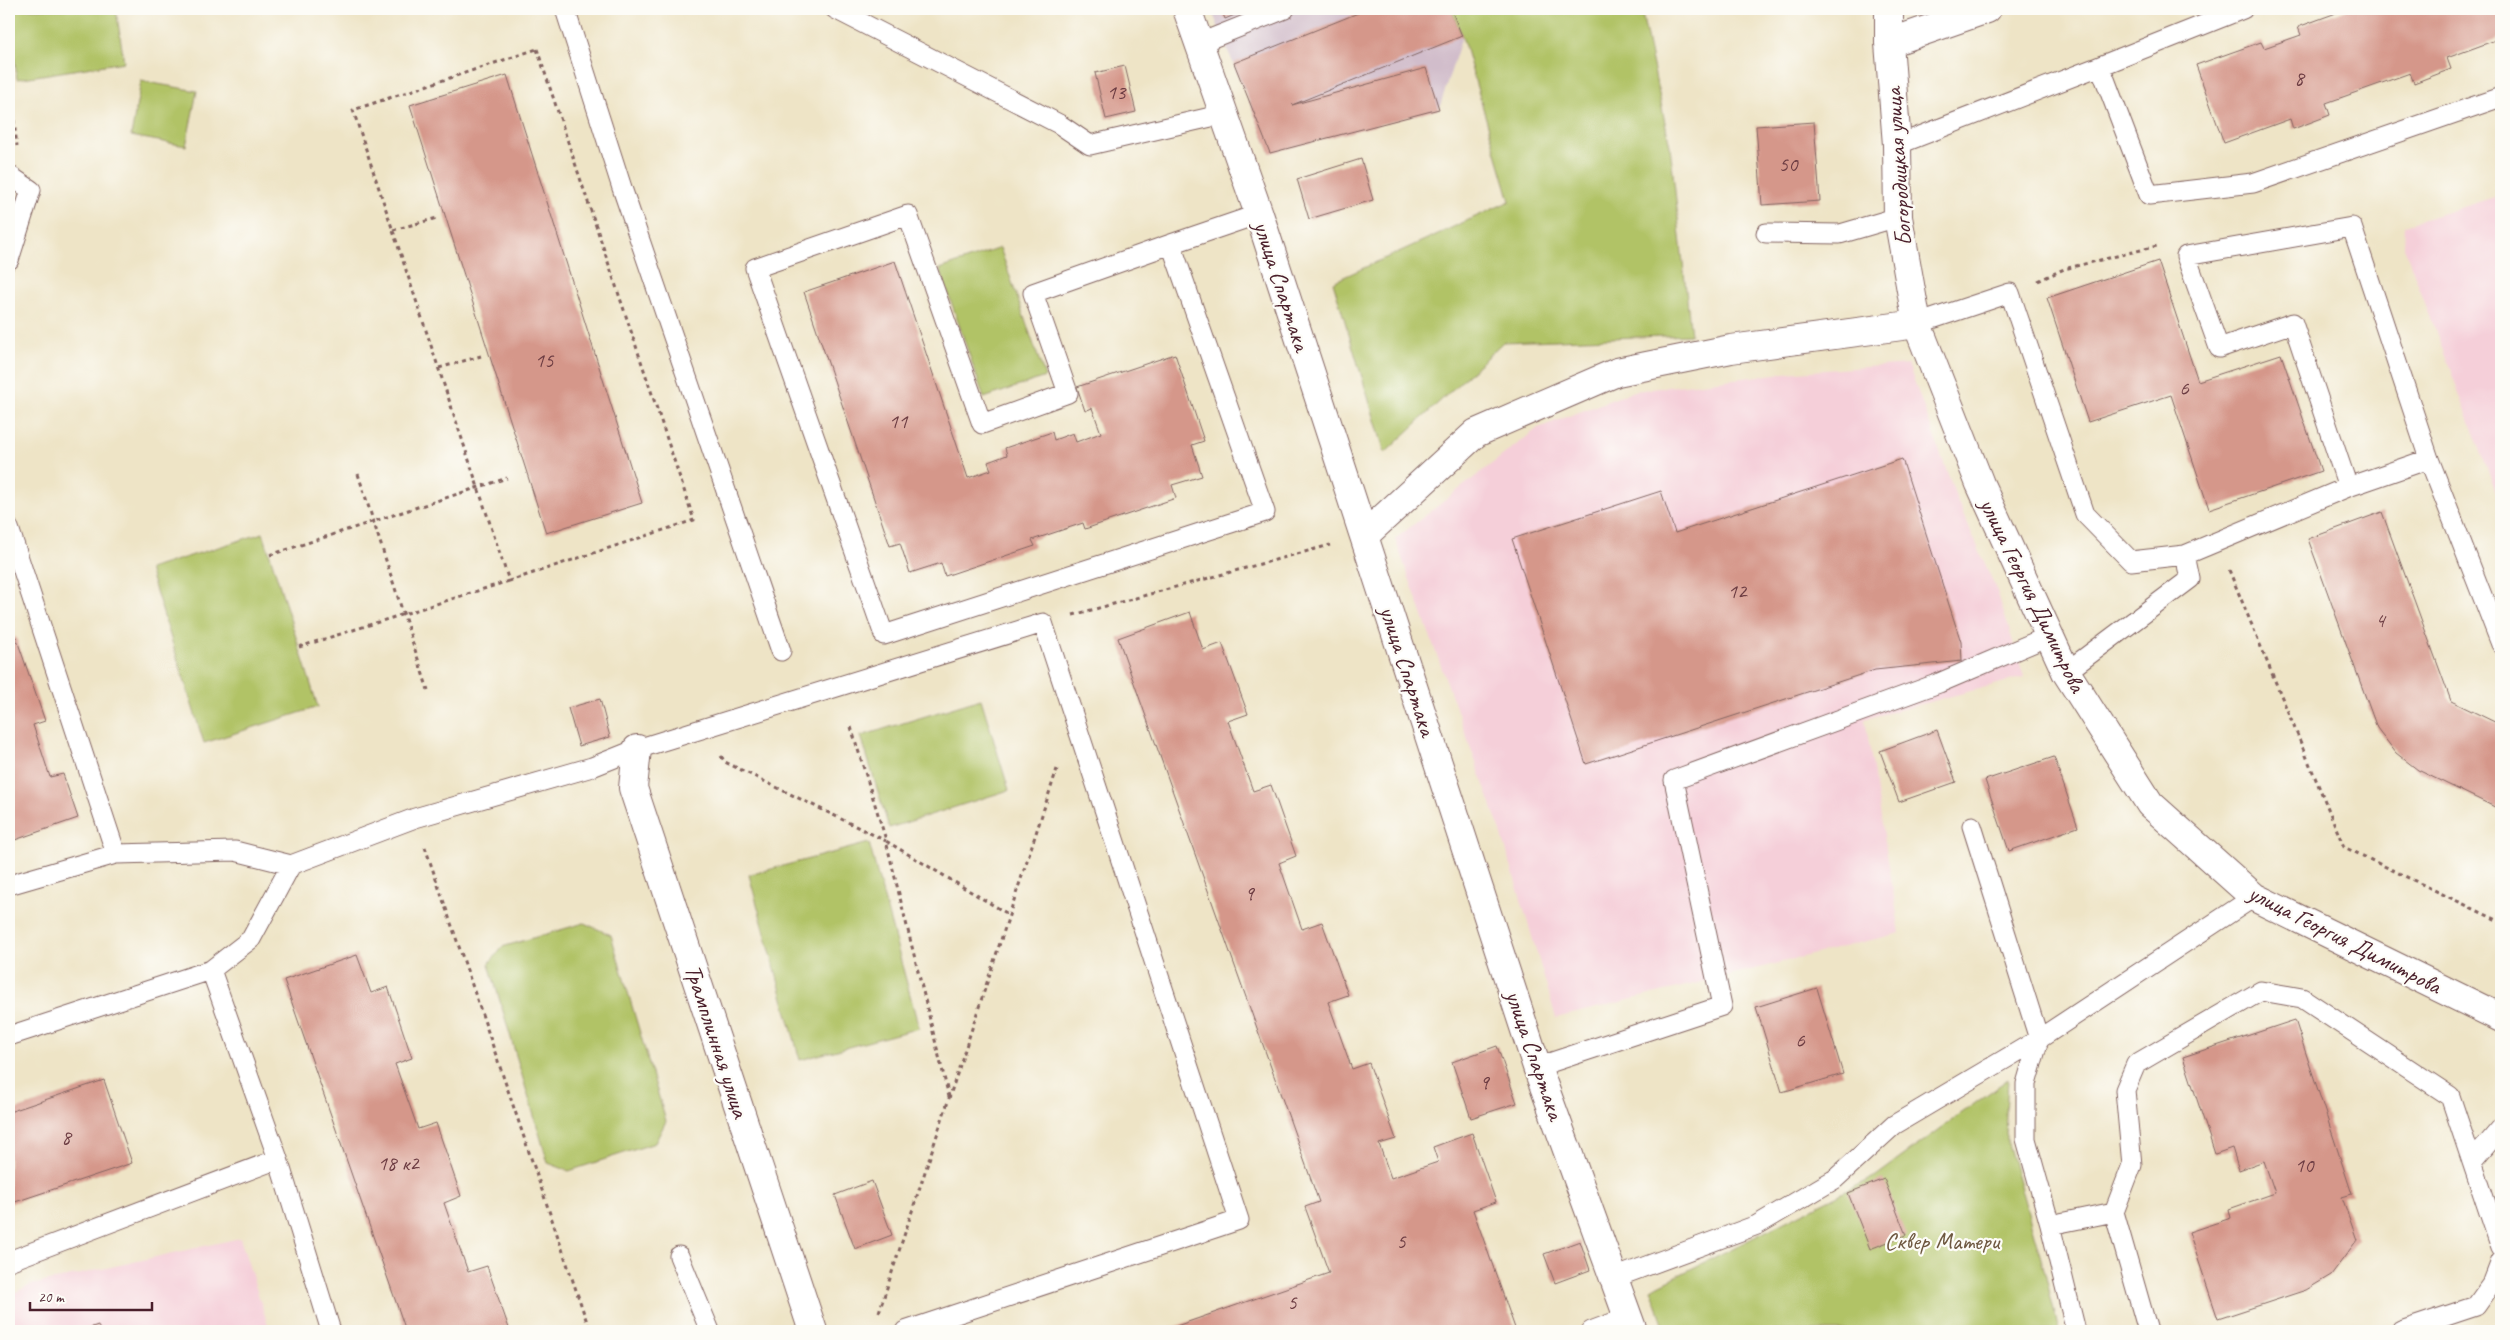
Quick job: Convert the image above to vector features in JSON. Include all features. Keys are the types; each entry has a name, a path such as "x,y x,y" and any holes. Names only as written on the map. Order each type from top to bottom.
{"street":[{"name":"улица Спартака","path":"1187,9 1259,214 1537,1067 1630,1324"},
{"name":"Богородицкая улица","path":"1889,9 1889,43 1897,144 1898,217 1916,324"},
{"path":"1889,43 1987,9"},
{"path":"1365,536 1476,433 1617,372 1731,349 1916,324"},
{"name":"улица Георгия Димитрова","path":"1916,324 1980,484 2066,672 2150,804 2254,897 2501,1018"},
{"name":"Трамплинная улица","path":"637,749 633,788 813,1331"}],"lane":[{"path":"565,9 625,197 781,651"},
{"path":"835,9 1059,124 1090,145 1224,114"},
{"path":"1200,44 1285,9"},
{"path":"1897,144 2243,9"},
{"path":"2100,66 2149,194 2253,183 2501,97"},
{"path":"9,260 31,190 16,180"},
{"path":"1171,244 1265,512 884,635 755,268 908,215 982,424 1068,393 1033,293 1171,244 1259,214"},
{"path":"1766,232 1840,234 1898,217"},
{"path":"2348,487 2292,323 2219,348 2186,256 2352,227 2429,459 2501,644"},
{"path":"1916,324 2010,293 2085,514 2132,561 2185,555 2348,487 2429,459"},
{"path":"9,528 116,854"},
{"path":"2066,672 2190,579 2185,555"},
{"path":"9,884 116,854 235,851 291,866 415,818 592,767 637,749 1043,623 1239,1220 905,1331"},
{"path":"1537,1067 1722,1006 1674,780 1939,683 2049,636"},
{"path":"1972,826 2039,1039 2026,1084 2026,1140 2050,1225 2076,1331"},
{"path":"9,1036 211,970 251,939 291,866"},
{"path":"1614,1278 1757,1225 1835,1179 1894,1125 2039,1039 2254,897"},
{"path":"211,970 278,1159 331,1331"},
{"path":"2148,1331 2114,1212 2132,1164 2125,1090 2136,1064 2261,991 2302,998 2450,1096 2501,1248"},
{"path":"2472,1162 2501,1128"},
{"path":"9,1261 278,1159"},
{"path":"2050,1225 2114,1212"},
{"path":"679,1256 710,1331"},
{"path":"2401,1331 2476,1306 2497,1284 2501,1261"},
{"path":"1591,1331 1630,1324"}],"path":[{"path":"299,647 509,581 694,520 537,49 353,110 509,581"},
{"path":"9,80 16,180"},
{"path":"393,230 437,218"},
{"path":"2010,293 2064,269 2165,244 2186,256"},
{"path":"439,368 481,356"},
{"path":"358,474 428,690"},
{"path":"270,555 507,478"},
{"path":"1043,623 1365,536"},
{"path":"2190,579 2228,566 2344,847 2501,922"},
{"path":"876,1322 1008,914 1075,717"},
{"path":"707,728 724,762 886,841 1008,914"},
{"path":"851,728 886,841 950,1097"},
{"path":"415,818 590,1331"}],"shaded area":[{"path":"1211,9 1451,9 1462,36 1439,109 1270,153"},
{"path":"2501,195 2501,505 2404,247 2405,225"},
{"path":"1908,364 1958,502 1997,591 2024,677 1865,719 1900,933 1556,1018 1501,832 1395,539 1538,428 1634,391 1784,373"},
{"path":"240,1238 270,1331 9,1331 9,1295 31,1285"}],"green space":[{"path":"9,9 116,9 124,62 17,79"},
{"path":"1451,9 1641,9 1670,146 1691,335 1503,342 1385,453 1333,282 1510,201 1462,36"},
{"path":"141,81 197,91 186,146 131,136"},
{"path":"1000,248 1045,377 984,398 940,269"},
{"path":"263,533 318,707 204,743 149,569"},
{"path":"981,699 1009,790 889,828 861,736"},
{"path":"869,843 919,1028 800,1060 749,875"},
{"path":"584,923 611,935 666,1121 655,1143 569,1171 548,1163 489,964 502,947"},
{"name":"Сквер Матери","path":"2008,1079 2005,1133 2044,1269 2059,1331 1666,1331 1651,1289 1876,1176"}],"building":[{"path":"1221,9 1249,9 1225,19"},
{"path":"1368,9 1451,9 1462,36 1292,105 1426,68 1439,109 1270,153 1234,63"},
{"path":"2347,9 2501,9 2501,38 2447,58 2451,69 2414,83 2410,73 2326,103 2330,115 2293,129 2290,119 2224,143 2196,65 2261,42 2264,48 2301,35 2298,27"},
{"path":"1125,66 1136,112 1106,119 1095,73"},
{"path":"507,75 642,503 546,533 410,105"},
{"path":"1814,122 1820,201 1762,205 1756,126"},
{"path":"1361,159 1373,200 1309,219 1297,179"},
{"path":"895,261 968,478 991,470 988,462 1007,455 1005,448 1052,432 1054,440 1073,433 1076,442 1101,433 1092,408 1085,411 1077,387 1175,354 1204,441 1192,445 1202,476 1172,485 1176,498 1085,529 1083,523 1032,540 1035,546 945,576 941,563 910,573 900,543 890,546 804,292"},
{"path":"2158,261 2198,381 2281,354 2321,471 2209,509 2171,395 2088,422 2047,298"},
{"path":"1902,459 1961,642 1962,661 1875,670 1586,764 1512,539 1661,491 1675,533"},
{"path":"2382,512 2451,701 2501,725 2501,810 2418,770 2396,753 2377,728 2308,539"},
{"path":"1190,612 1203,650 1222,643 1248,714 1228,721 1253,791 1271,785 1296,856 1279,863 1302,929 1322,922 1348,995 1328,1002 1352,1069 1369,1063 1396,1139 1379,1144 1391,1178 1438,1162 1433,1147 1472,1133 1496,1202 1473,1210 1516,1331 1162,1331 1329,1273 1305,1207 1319,1202 1118,638"},
{"path":"16,637 45,721 33,725 50,777 63,774 78,818 9,842 9,640"},
{"path":"600,699 610,737 579,746 568,708"},
{"path":"1937,730 1956,782 1899,802 1880,751"},
{"path":"2054,757 2078,827 2009,851 1985,780"},
{"path":"357,955 371,993 388,987 412,1058 395,1064 418,1129 436,1123 461,1196 444,1203 468,1272 487,1266 510,1331 406,1331 284,980"},
{"path":"1817,988 1843,1074 1782,1092 1756,1007"},
{"path":"2295,1020 2352,1194 2342,1197 2357,1240 2331,1275 2306,1290 2218,1319 2189,1232 2231,1218 2229,1209 2275,1193 2264,1161 2239,1170 2232,1148 2215,1154 2183,1057"},
{"path":"1497,1046 1517,1103 1471,1118 1452,1062"},
{"path":"104,1080 132,1163 9,1204 9,1112"},
{"path":"1884,1179 1906,1235 1870,1249 1848,1193"},
{"path":"872,1181 892,1235 855,1249 835,1195"},
{"path":"1580,1241 1590,1270 1555,1283 1544,1254"},
{"path":"98,1325 100,1331 81,1331"}]}
